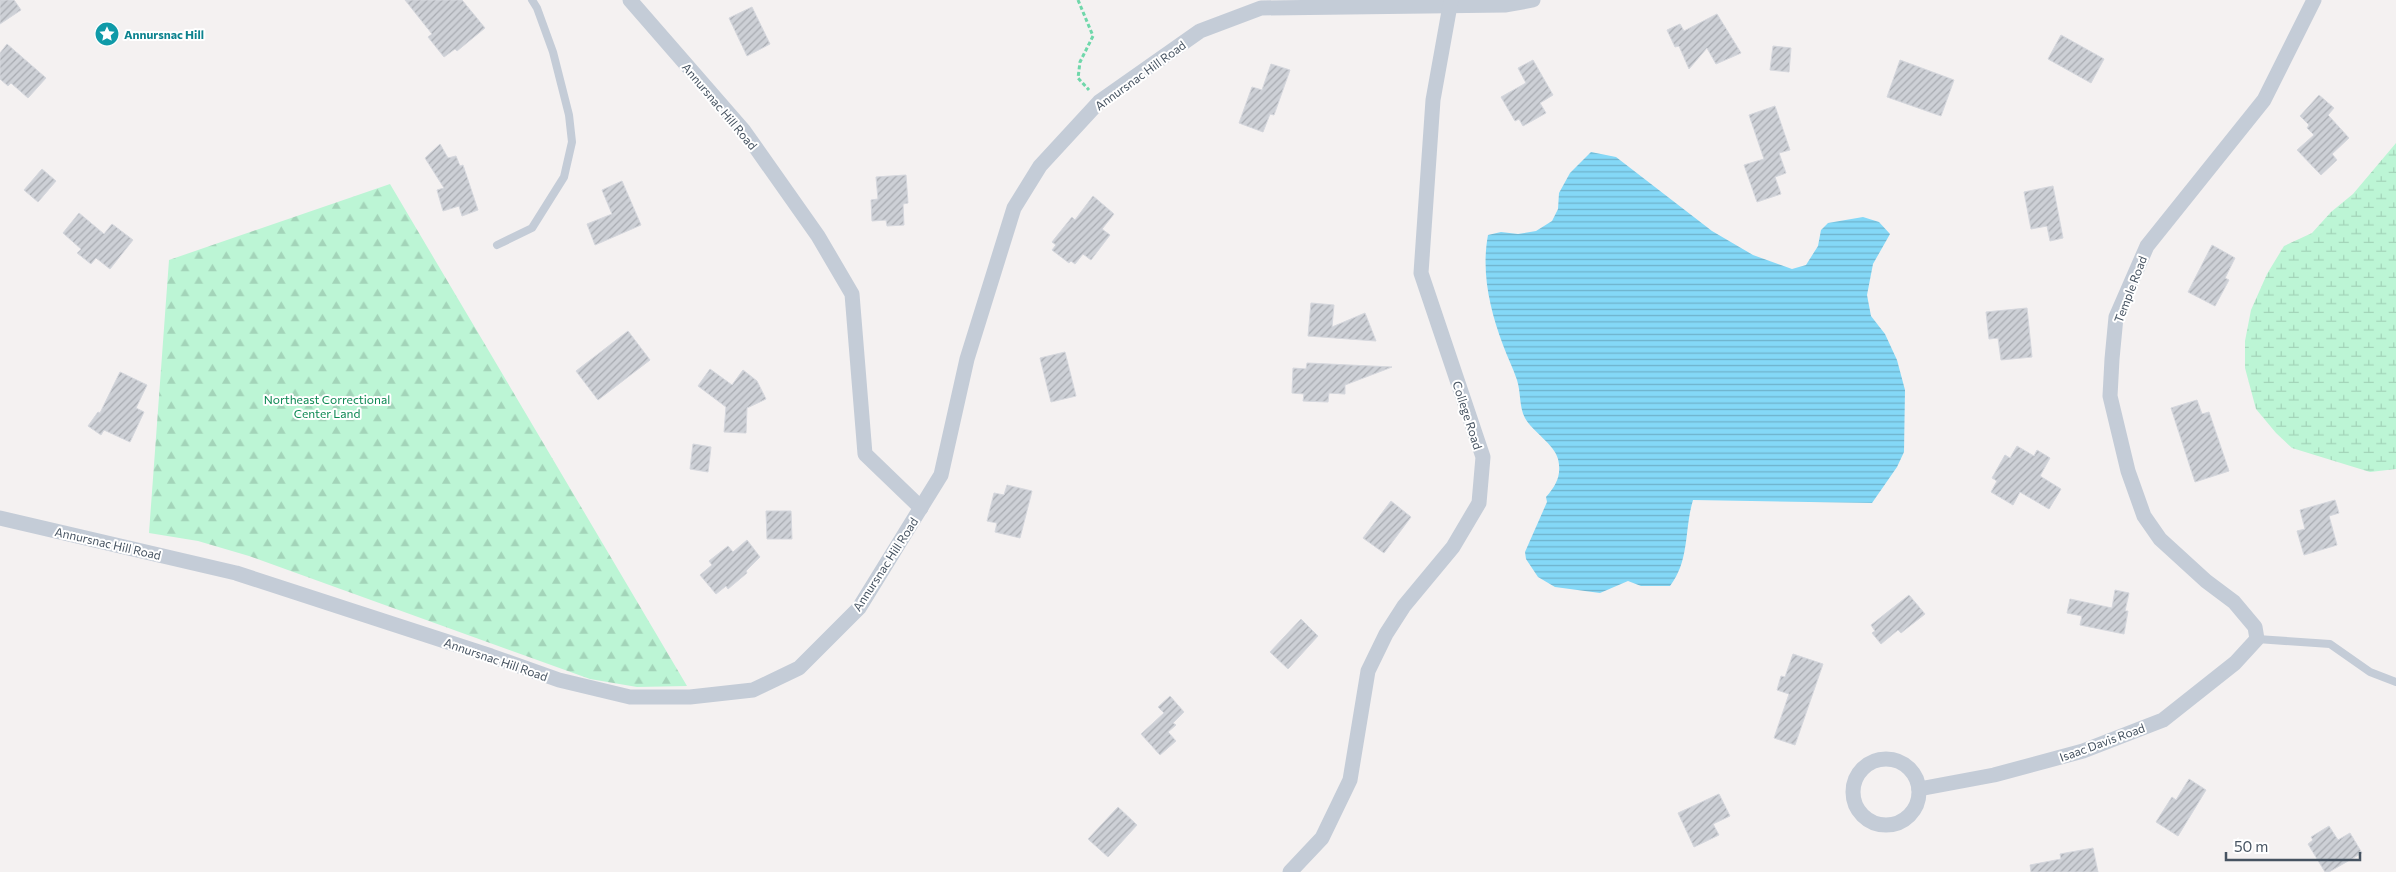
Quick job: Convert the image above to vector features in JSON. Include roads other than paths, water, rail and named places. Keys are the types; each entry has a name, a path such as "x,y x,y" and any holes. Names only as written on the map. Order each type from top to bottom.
{"street":[{"name":"Annursnac Hill Road","path":"630,0 744,132 818,236 852,294 865,454 921,508"},
{"name":"Annursnac Hill Road","path":"0,518 236,573 559,680 630,697 690,698 753,690 798,668 859,608 921,508 945,465 967,359 1014,208 1040,166 1099,102 1200,31 1261,8 1451,3 1506,5 1533,0"},
{"name":"Temple Road","path":"2257,639 2255,627 2234,602 2206,581 2160,539 2144,516 2128,471 2110,396 2112,359 2116,317 2147,246 2264,100 2314,0"},
{"name":"College Road","path":"1290,872 1322,838 1350,780 1368,671 1386,634 1404,606 1453,547 1479,503 1483,457 1421,273 1434,100 1451,3"},
{"name":"Isaac Davis Road","path":"1919,789 1994,775 2083,752 2163,720 2235,663 2257,639"},
{"path":"1881,759 1892,759 1902,763 1914,774 1919,789 1919,800 1914,810 1898,824 1887,826 1869,821 1861,815 1853,798 1856,777 1862,769 1881,759"}],"lane":[{"path":"497,245 532,228 564,177 572,142 569,115 553,52 537,8 532,0"},
{"path":"2257,639 2330,644 2370,672 2396,682"}],"water":[{"path":"1591,152 1616,157 1712,231 1753,255 1792,269 1806,265 1818,246 1821,230 1828,223 1863,217 1879,222 1890,234 1873,264 1867,295 1871,316 1885,334 1897,360 1905,390 1904,452 1897,467 1872,503 1693,500 1684,555 1681,566 1670,586 1641,586 1628,581 1600,593 1555,587 1538,577 1526,559 1525,552 1547,502 1546,497 1553,489 1559,475 1559,465 1553,449 1528,423 1523,414 1517,380 1498,332 1491,305 1486,277 1486,249 1488,235 1501,232 1518,234 1536,231 1552,221 1558,209 1559,193 1570,173"}],"place":[{"name":"Annursnac Hill","path":"107,34"}],"park label":[{"name":"Northeast Correctional Center Land","path":"327,406"}]}
